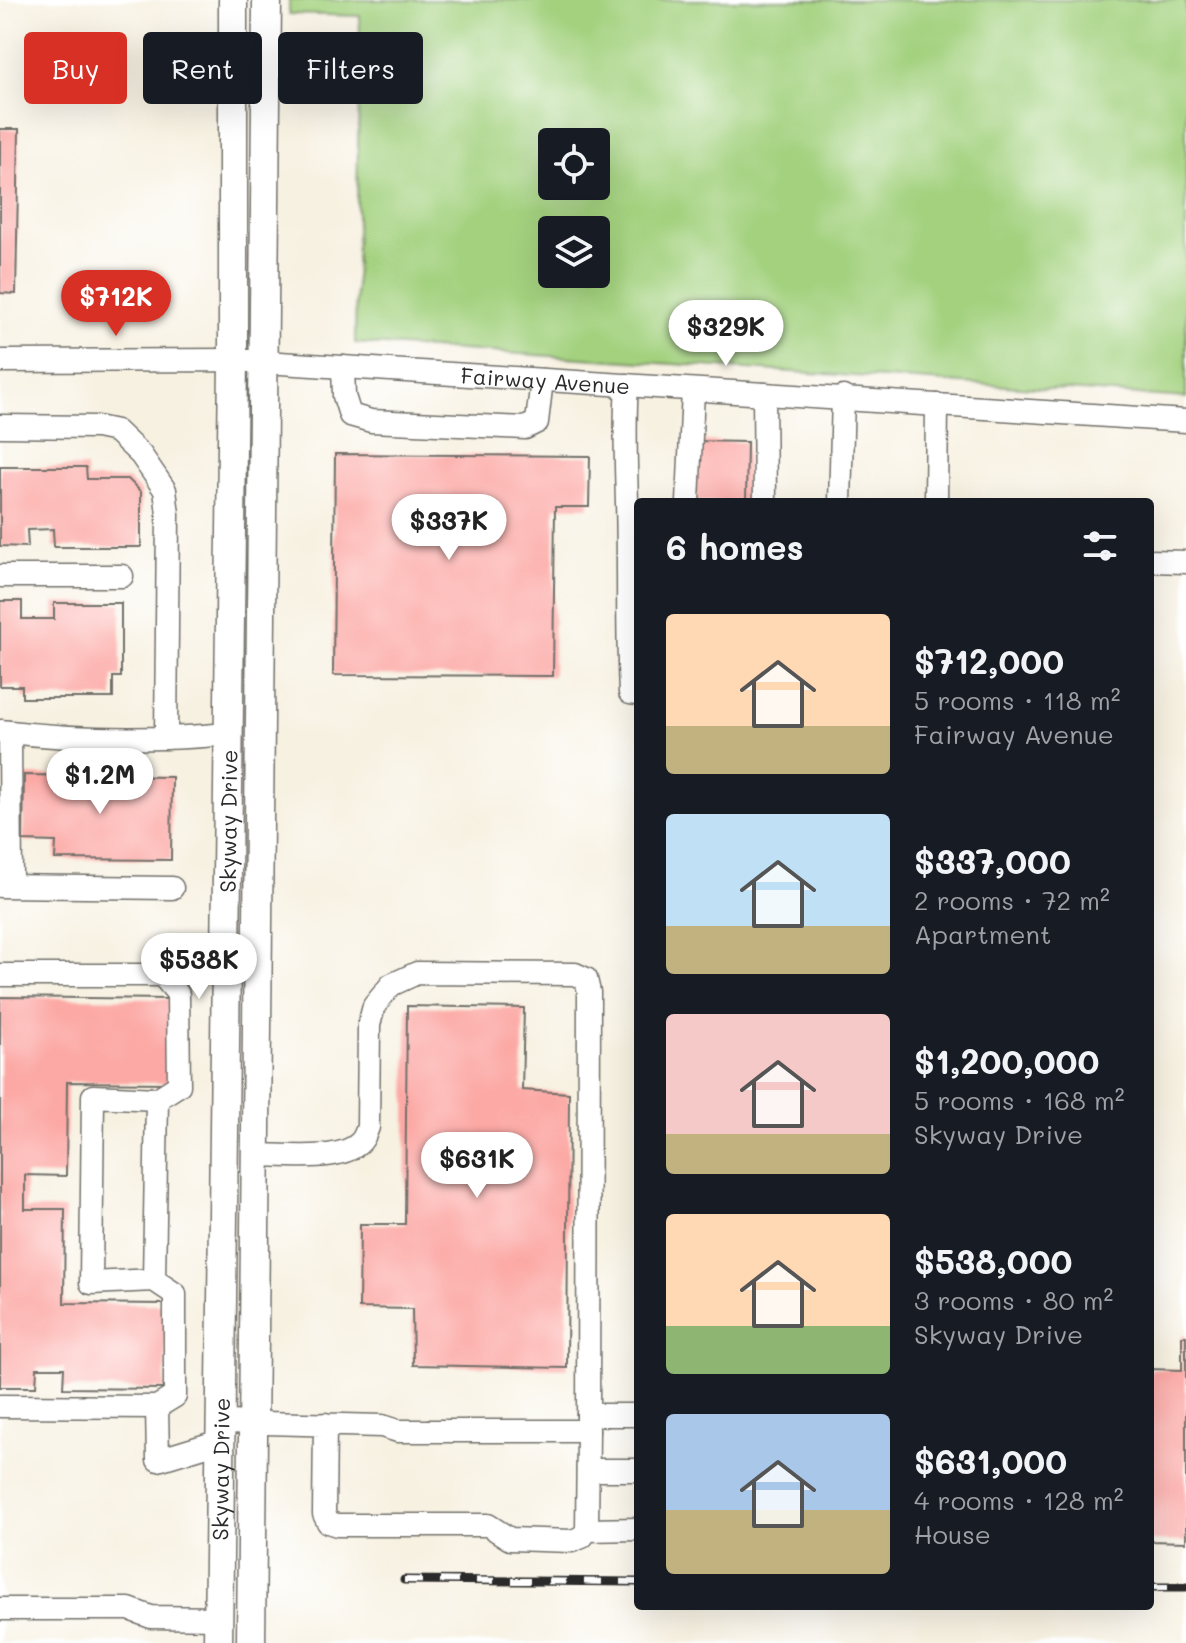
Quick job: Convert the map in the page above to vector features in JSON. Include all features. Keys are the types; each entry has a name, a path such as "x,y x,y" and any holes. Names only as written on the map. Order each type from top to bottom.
{"main road":[{"name":"Skyway Drive","path":"218,1631 233,360 233,0"},
{"name":"Skyway Drive","path":"251,1643 267,0"}],"street":[{"name":"Fairway Avenue","path":"0,361 233,360 1186,421"},
{"path":"343,367 344,396 350,415 371,421 525,428 537,422 542,380"},
{"path":"627,385 624,434 626,622 630,693 634,694"},
{"path":"688,498 693,390"},
{"path":"764,394 765,498"},
{"path":"840,498 842,398"},
{"path":"936,498 937,405"},
{"path":"0,426 97,427 116,431 141,455 165,490 168,514 166,738"},
{"path":"1154,561 1186,562"},
{"path":"0,576 122,576"},
{"path":"172,888 6,886 5,732 47,737 166,738 228,734"},
{"path":"255,1155 337,1154 363,1140 368,1127 369,1025 374,1006 391,985 417,973 575,974 586,979 589,992 587,1530 582,1537 572,1541 510,1539 488,1525 337,1525 328,1522 324,1514 325,1424"},
{"path":"0,975 162,975 178,994 179,1085 157,1099 93,1096 91,1283 154,1280 175,1294 175,1396 157,1407 0,1406"},
{"path":"154,1280 157,1099"},
{"path":"157,1407 158,1460 220,1432 253,1422 382,1426 398,1431 588,1423 634,1416"},
{"path":"588,1470 634,1470"},
{"path":"587,1530 634,1529"},
{"path":"0,1609 129,1609 151,1617 218,1631"}],"green space":[{"path":"289,0 1186,0 1186,398 355,343 359,104 423,104 423,32 360,32 360,16 289,14"}],"building":[{"path":"0,129 19,129 16,294 0,293"},
{"path":"695,441 747,442 746,498 694,498"},
{"path":"335,454 590,456 589,507 555,507 553,676 333,675"},
{"path":"0,467 86,467 87,479 128,479 141,492 141,547 54,547 53,529 27,530 28,547 0,546"},
{"path":"0,601 22,601 22,619 54,619 54,603 121,603 121,677 113,677 113,698 22,698 22,686 0,686"},
{"path":"24,775 172,777 171,860 55,859 56,842 23,841"},
{"path":"0,997 169,999 168,1083 67,1082 66,1176 25,1175 25,1209 65,1209 64,1303 166,1304 165,1389 63,1388 64,1368 37,1368 36,1387 0,1387"},
{"path":"407,1006 524,1008 522,1090 569,1093 567,1368 413,1365 412,1309 359,1308 360,1224 405,1224"},
{"path":"1182,1336 1186,1336 1186,1542 1154,1541 1154,1369 1182,1370"}],"railway":[{"path":"404,1580 634,1582"},
{"path":"1154,1587 1186,1587"}]}
